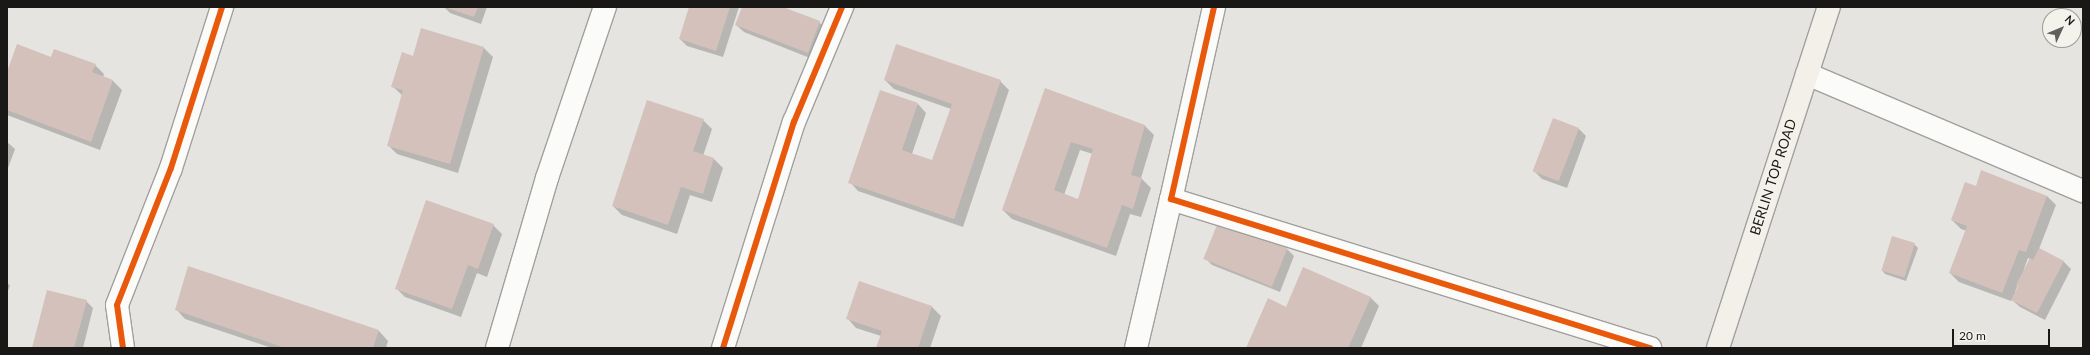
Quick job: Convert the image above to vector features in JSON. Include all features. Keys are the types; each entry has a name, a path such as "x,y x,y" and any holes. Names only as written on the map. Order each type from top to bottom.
{"street":[{"path":"497,348 548,178 605,7"},
{"path":"723,348 794,122 842,7"},
{"path":"1136,348 1214,7"},
{"name":"BERLIN TOP ROAD","path":"1718,348 1828,7"},
{"path":"123,348 117,305 171,168 218,8"},
{"path":"1807,74 2083,190"},
{"path":"1171,199 1650,348"}],"building":[{"path":"444,7 478,7 474,17"},
{"path":"689,7 730,7 716,51 679,39"},
{"path":"742,7 783,7 820,21 808,53 735,25"},
{"path":"421,28 484,47 450,164 387,146 403,90 391,87 402,52 413,56"},
{"path":"17,44 51,57 54,49 96,64 92,72 113,80 91,142 7,110 7,72"},
{"path":"896,44 1001,80 954,219 848,183 880,90 918,103 902,150 932,160 952,104 884,80"},
{"path":"1045,88 1145,125 1131,175 1142,178 1133,209 1122,205 1107,248 1002,210","holes":["1071,142 1093,149 1078,199 1054,190"]},
{"path":"647,100 704,119 693,151 714,158 703,194 681,187 668,225 612,206"},
{"path":"1553,118 1579,128 1559,181 1533,171"},
{"path":"1981,170 2047,196 2026,252 2019,250 2002,293 1949,273 1967,226 1951,220 1965,182 1976,186"},
{"path":"426,200 494,224 478,269 468,265 452,309 395,289"},
{"path":"1219,220 1288,248 1272,287 1203,259"},
{"path":"1892,236 1915,243 1904,277 1881,270"},
{"path":"2039,248 2064,261 2037,313 2011,300 2018,286 2016,285 2030,258 2033,260"},
{"path":"188,266 379,330 373,348 285,348 175,310"},
{"path":"1303,267 1371,297 1348,348 1246,348 1268,298 1286,307"},
{"path":"859,281 932,306 918,348 876,348 882,331 846,319"},
{"path":"47,290 87,300 74,348 32,348"}],"cycle path":[{"path":"123,348 117,305 171,168 222,7"},
{"path":"723,348 794,122 842,7"},
{"path":"1214,7 1171,199 1650,348"}]}
